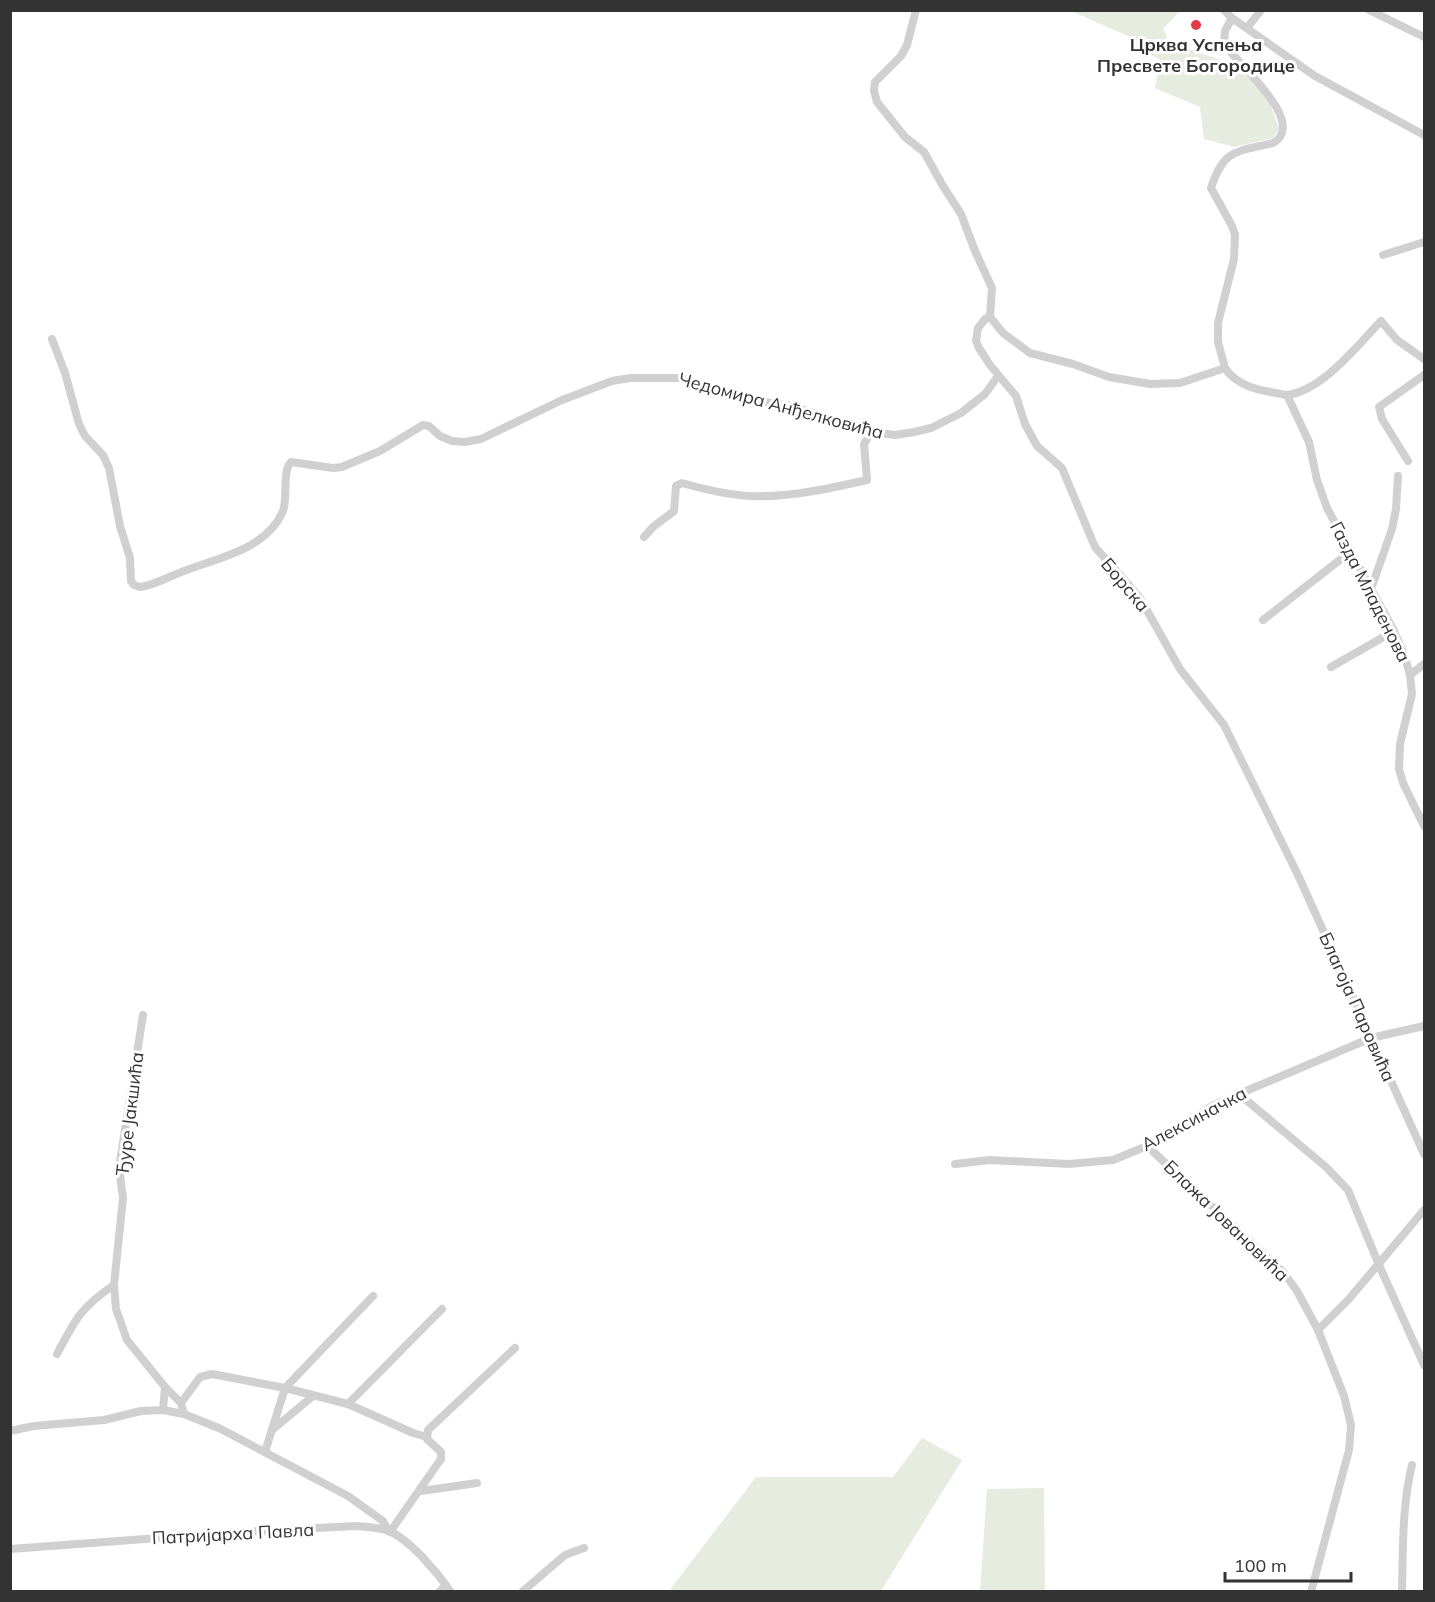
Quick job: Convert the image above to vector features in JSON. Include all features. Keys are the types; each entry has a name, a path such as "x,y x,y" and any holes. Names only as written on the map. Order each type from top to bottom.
{"street":[{"path":"916,10 907,45 901,56 875,82 875,96 877,102 904,137 924,152 962,214 975,251 992,288 990,317 1003,333 1030,353 1073,364 1109,378 1150,384 1180,383 1225,368"},
{"path":"1224,10 1315,76 1425,135"},
{"path":"1247,28 1261,10"},
{"path":"1369,10 1425,37"},
{"path":"1232,18 1225,31 1224,44 1275,103 1282,120 1283,132 1273,143 1229,154 1211,188 1235,235 1232,268 1218,323 1218,342 1225,368 1231,378 1240,384 1287,395 1303,391 1347,356 1381,321 1397,340 1425,359"},
{"path":"1383,255 1425,242"},
{"name":"Борска","path":"990,317 984,319 978,328 976,341 984,358 1011,387 1025,424 1037,446 1062,468 1095,547 1140,597 1180,669 1224,725 1290,859"},
{"name":"Чедомира Анђелковића","path":"52,339 65,373 79,424 85,436 103,455 109,468 120,526 130,558 130,578 137,586 153,584 214,561 260,539 282,513 286,498 287,467 291,462 333,468 342,467 380,451 423,425 429,426 440,436 452,441 472,441 497,433 553,405 620,378 669,377 682,378 758,401 792,406 871,432 906,434 942,423 961,413 990,388 998,375"},
{"path":"1408,461 1382,419 1379,407 1425,375"},
{"name":"Газда Младенова","path":"1287,395 1309,442 1317,480 1327,508 1394,631 1404,654 1410,675 1411,702 1400,744 1399,769 1403,783 1425,826"},
{"path":"644,537 653,526 674,511 676,486 682,483 752,496 814,490 867,480 864,444 871,432"},
{"path":"1371,589 1392,529 1398,476"},
{"path":"1263,620 1350,552"},
{"path":"1331,667 1394,631"},
{"path":"1410,675 1425,664"},
{"name":"Благоја Паровића","path":"1290,859 1425,1154"},
{"name":"Ђуре Јакшића","path":"143,1015 119,1168 123,1198 110,1287 127,1340 181,1403 184,1414"},
{"name":"Алексиначка","path":"955,1164 990,1160 1069,1164 1113,1160 1147,1146 1214,1105 1239,1094 1371,1038 1425,1026"},
{"path":"1239,1094 1341,1181 1352,1197 1379,1265 1425,1365"},
{"name":"Блажа Јовановића","path":"1147,1146 1272,1260 1297,1291 1318,1330 1344,1396 1352,1425 1349,1450 1311,1592"},
{"path":"1318,1330 1333,1317 1425,1210"},
{"path":"57,1354 77,1317 87,1304 110,1287"},
{"path":"265,1452 285,1388 373,1296"},
{"path":"348,1404 442,1309"},
{"path":"427,1437 428,1431 515,1348"},
{"path":"10,1431 34,1426 104,1420 141,1411 163,1410 184,1414 221,1429 362,1505 383,1521 389,1532 421,1491 442,1456 427,1437 348,1404 285,1388 206,1374 200,1377 181,1403"},
{"path":"163,1410 165,1387"},
{"path":"272,1431 313,1396"},
{"path":"1402,1592 1404,1522 1407,1485 1412,1465"},
{"path":"421,1491 477,1483"},
{"name":"Патријарха Павла","path":"10,1549 355,1526 389,1532 414,1550 438,1576 445,1589"},
{"path":"522,1592 565,1555 584,1548"}],"shaded area":[{"path":"1071,11 1180,11 1163,29 1167,36 1165,41 1236,65 1268,98 1279,129 1273,138 1234,147 1204,139 1200,107 1155,88 1160,59 1131,47 1130,37"},
{"path":"922,1438 962,1460 881,1591 669,1591 756,1477 893,1477"},
{"path":"1044,1488 1045,1591 980,1591 987,1489"}],"place":[{"name":"Црква Успења Пресвете Богородице","path":"1196,25"}]}
